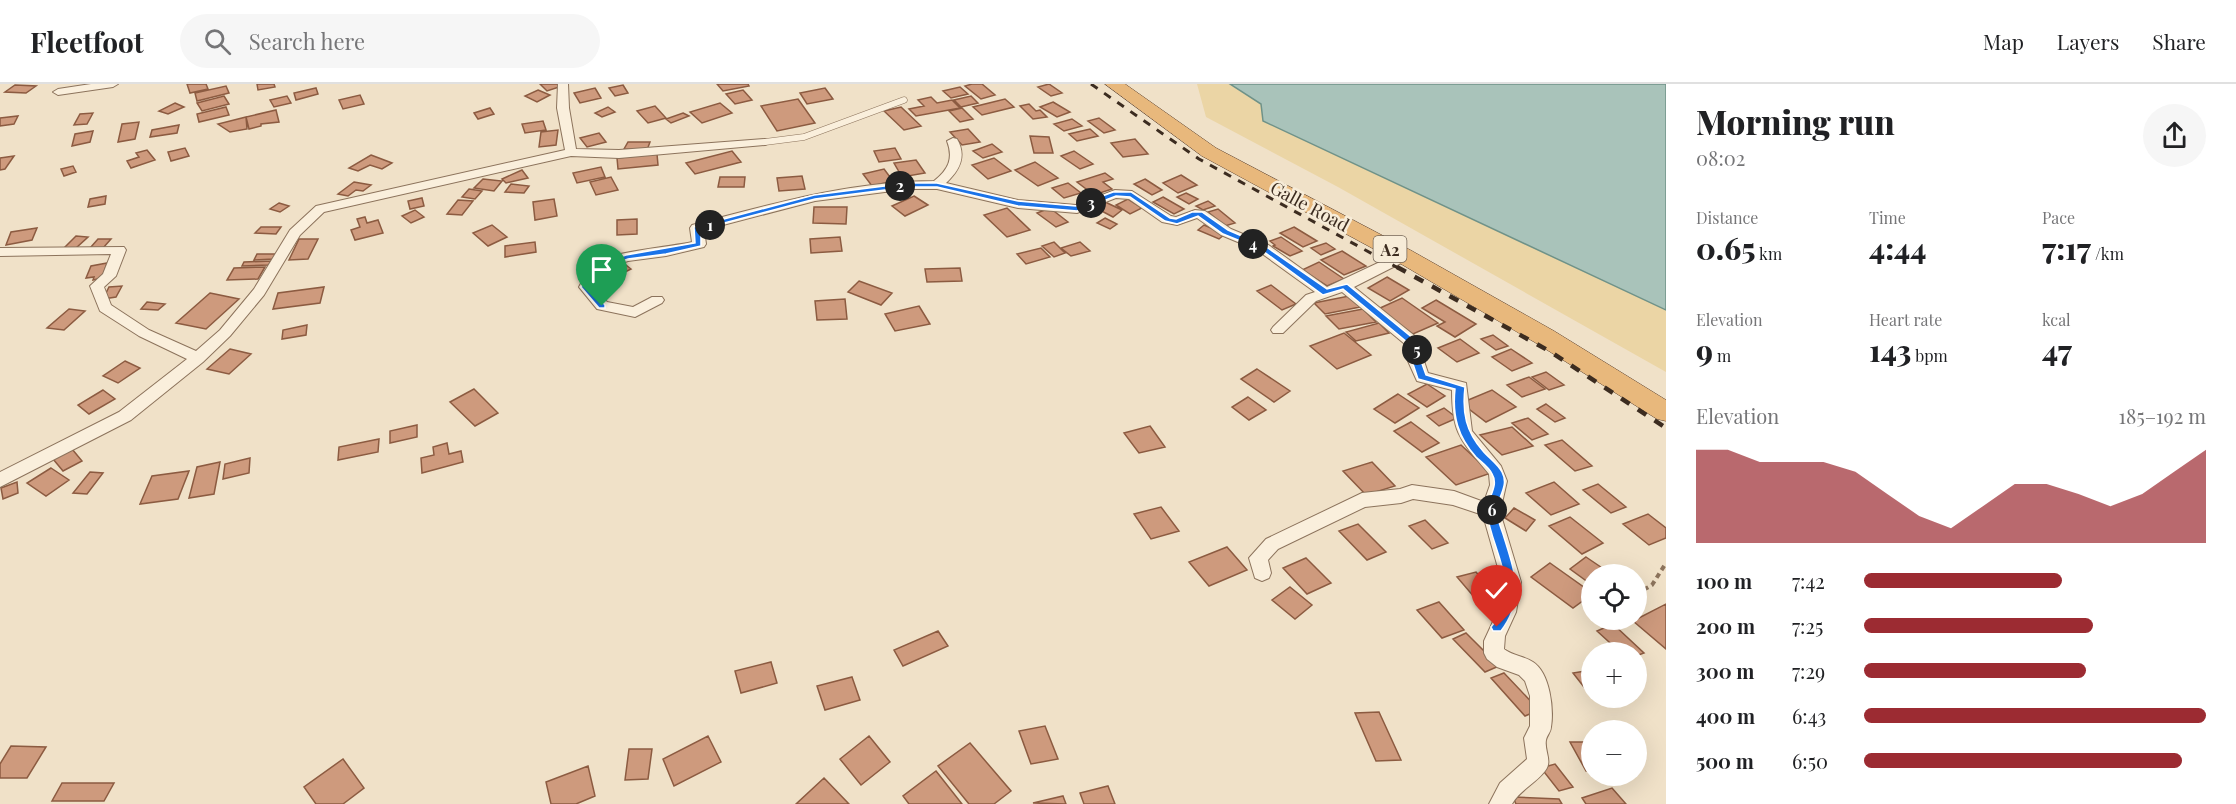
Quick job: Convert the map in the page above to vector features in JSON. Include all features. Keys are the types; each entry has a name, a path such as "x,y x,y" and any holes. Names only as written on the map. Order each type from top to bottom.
{"highway":[{"name":"Galle Road","path":"1114,84 1209,152 1404,256 1545,337 1666,412"}],"street":[{"path":"58,92 113,84"},
{"path":"563,84 564,108 571,152"},
{"path":"937,185 949,176 958,160 958,151 953,141"},
{"path":"0,480 125,416 198,358 225,333 259,292 296,233 320,209 571,152 619,154 765,142"},
{"path":"657,300 635,312 602,306 586,287 599,267 626,257 666,252 699,244 697,228 814,197 908,185 937,185 1018,204 1077,209 1115,194 1131,195 1167,219 1177,221 1200,214 1226,232 1262,247 1326,293"},
{"path":"0,252 120,250 109,276 97,286 105,308 144,333 198,358"},
{"path":"1278,330 1311,298 1344,286 1404,256"},
{"path":"1344,286 1411,341 1418,352 1416,361 1422,377 1460,387 1458,405 1462,429 1478,452 1498,473 1500,486 1491,511 1512,590 1505,617 1497,627 1492,643 1494,653 1504,661 1526,668 1534,676 1540,696 1541,728 1535,738 1538,763 1523,777 1507,787 1500,804"},
{"path":"1262,573 1258,558 1272,544 1362,500 1401,496 1412,492 1454,498 1491,511"}],"lane":[{"path":"765,142 804,137 904,100"}],"path":[{"path":"1647,588 1652,585 1666,563"}],"sand":[{"path":"1197,84 1230,84 1261,104 1263,121 1666,310 1666,372 1338,187 1206,117"}],"water":[{"path":"1230,84 1666,84 1666,310 1263,121 1261,104"}],"building":[{"path":"187,84 206,84 208,89 190,93"},
{"path":"257,84 274,84 275,87 258,90"},
{"path":"540,84 559,84 562,86 547,91"},
{"path":"717,84 748,84 749,86 723,91"},
{"path":"982,84 995,95 981,99 965,86"},
{"path":"1049,84 1062,93 1051,96 1038,87"},
{"path":"15,85 36,86 26,93 5,92"},
{"path":"623,85 628,93 615,96 609,88"},
{"path":"226,86 229,93 197,101 195,93"},
{"path":"960,87 968,94 951,98 943,91"},
{"path":"316,88 318,94 296,100 294,93"},
{"path":"595,88 601,98 580,103 574,93"},
{"path":"825,88 833,99 807,104 800,93"},
{"path":"538,90 550,95 537,102 525,96"},
{"path":"743,90 752,100 735,104 726,94"},
{"path":"360,95 364,104 343,109 339,100"},
{"path":"224,96 229,104 202,111 197,103"},
{"path":"287,96 291,103 274,107 270,100"},
{"path":"971,96 978,103 961,107 954,100"},
{"path":"931,97 937,103 952,100 960,108 916,116 909,109 924,106 918,100"},
{"path":"798,99 815,123 777,131 761,106"},
{"path":"1005,99 1014,107 982,115 973,107"},
{"path":"1053,102 1070,112 1057,117 1040,107"},
{"path":"175,103 184,107 168,114 159,111"},
{"path":"720,103 732,113 702,123 690,112"},
{"path":"1029,104 1047,117 1033,119 1020,106"},
{"path":"655,106 666,118 648,123 637,111"},
{"path":"226,107 229,115 199,122 197,114"},
{"path":"608,107 615,112 602,117 595,113"},
{"path":"901,107 921,126 904,130 884,111"},
{"path":"490,108 494,114 478,119 474,113"},
{"path":"962,108 973,119 960,122 949,111"},
{"path":"276,110 279,122 261,124 261,126 249,129 246,117"},
{"path":"93,113 87,124 74,125 80,114"},
{"path":"683,113 689,116 671,123 666,119"},
{"path":"18,116 14,124 0,126 0,118"},
{"path":"246,117 247,129 230,132 218,124"},
{"path":"1099,118 1115,130 1104,133 1088,121"},
{"path":"1072,119 1082,126 1064,131 1054,124"},
{"path":"543,121 546,130 525,133 522,124"},
{"path":"139,122 135,139 118,142 122,124"},
{"path":"179,125 177,133 150,137 152,130"},
{"path":"968,129 980,142 962,145 950,132"},
{"path":"1090,129 1098,136 1077,141 1069,134"},
{"path":"558,130 556,145 539,147 541,132"},
{"path":"93,131 90,142 72,146 75,134"},
{"path":"599,133 606,142 587,147 580,138"},
{"path":"1030,136 1049,137 1053,153 1034,153"},
{"path":"1135,139 1148,154 1123,157 1111,143"},
{"path":"628,142 650,142 647,150 624,149"},
{"path":"992,144 1002,152 983,158 973,151"},
{"path":"185,148 189,156 171,161 168,152"},
{"path":"895,148 901,159 879,162 874,151"},
{"path":"147,150 155,160 131,168 127,161 139,157 136,153"},
{"path":"732,151 741,162 695,174 686,163"},
{"path":"1074,151 1093,164 1080,169 1061,156"},
{"path":"657,154 658,165 618,169 617,158"},
{"path":"371,155 392,163 382,169 370,165 358,171 349,168"},
{"path":"14,156 5,169 0,170 0,158"},
{"path":"994,158 1011,171 988,179 972,165"},
{"path":"916,160 925,173 902,177 894,163"},
{"path":"1035,162 1058,178 1038,186 1015,170"},
{"path":"73,166 76,172 64,176 61,169"},
{"path":"601,167 605,177 577,183 573,173"},
{"path":"884,169 893,181 872,186 863,174"},
{"path":"522,170 528,178 506,183 502,179"},
{"path":"1105,173 1113,179 1103,182 1112,189 1094,195 1077,182"},
{"path":"1181,175 1197,185 1178,193 1163,183"},
{"path":"802,176 805,189 779,191 777,178"},
{"path":"611,177 618,190 596,195 590,182"},
{"path":"720,177 745,177 744,187 718,187"},
{"path":"483,179 502,181 494,191 474,188"},
{"path":"1145,179 1162,190 1152,195 1134,184"},
{"path":"354,182 371,185 363,191 356,190 348,196 338,194"},
{"path":"1068,183 1081,193 1064,198 1052,188"},
{"path":"511,184 529,186 524,193 505,192"},
{"path":"469,189 482,191 475,199 462,197"},
{"path":"1186,193 1198,199 1189,204 1177,197"},
{"path":"106,196 105,204 88,207 90,199"},
{"path":"914,196 928,205 905,216 892,206"},
{"path":"1163,197 1184,209 1174,214 1153,202"},
{"path":"422,198 424,206 410,209 408,201"},
{"path":"554,199 557,216 535,220 533,202"},
{"path":"1128,199 1142,208 1130,214 1116,205"},
{"path":"458,200 473,201 462,215 447,214"},
{"path":"1103,201 1122,210 1113,217 1094,207"},
{"path":"1208,201 1215,206 1203,210 1196,206"},
{"path":"279,203 289,206 280,212 270,209"},
{"path":"814,207 847,207 846,224 813,223"},
{"path":"1007,208 1030,230 1007,237 984,215"},
{"path":"1050,208 1068,222 1056,227 1037,213"},
{"path":"1218,209 1235,223 1225,226 1208,212"},
{"path":"415,210 424,217 411,223 402,216"},
{"path":"365,217 367,223 378,220 383,233 355,240 351,230 360,227 357,219"},
{"path":"1105,218 1117,224 1110,229 1097,223"},
{"path":"637,219 637,234 617,235 617,220"},
{"path":"492,225 507,237 488,246 473,233"},
{"path":"1204,225 1225,234 1219,239 1198,230"},
{"path":"261,227 281,227 276,234 255,233"},
{"path":"1294,227 1317,241 1303,247 1280,233"},
{"path":"37,228 32,240 6,245 11,232"},
{"path":"76,236 88,237 76,248 64,248"},
{"path":"840,237 842,251 811,253 810,239"},
{"path":"1281,237 1302,251 1290,256 1273,246 1275,245 1270,241"},
{"path":"98,239 111,239 103,248 90,248"},
{"path":"299,239 318,239 308,259 289,260"},
{"path":"535,242 536,252 505,257 505,246"},
{"path":"1054,242 1065,253 1054,257 1042,246"},
{"path":"1080,242 1090,251 1071,256 1061,248"},
{"path":"1326,243 1335,249 1321,255 1311,248"},
{"path":"1041,248 1050,257 1026,264 1017,254"},
{"path":"1342,251 1366,266 1344,275 1321,260"},
{"path":"257,254 277,254 274,259 254,260"},
{"path":"272,261 269,265 242,266 244,262"},
{"path":"621,261 631,269 611,279 600,271"},
{"path":"1319,262 1344,279 1327,286 1302,270"},
{"path":"107,263 102,278 93,280 94,277 86,278 91,266"},
{"path":"265,267 258,279 227,280 234,268"},
{"path":"960,268 962,281 927,282 925,269"},
{"path":"1387,277 1409,290 1390,301 1368,288"},
{"path":"859,281 892,293 881,305 848,292"},
{"path":"1271,285 1296,304 1282,310 1257,291"},
{"path":"122,286 116,297 103,299 109,287"},
{"path":"324,287 320,303 273,309 278,293"},
{"path":"210,293 239,299 206,329 176,323"},
{"path":"1349,296 1360,307 1325,314 1314,303"},
{"path":"1402,298 1438,323 1413,334 1378,309"},
{"path":"845,299 847,319 817,320 815,301"},
{"path":"1436,300 1476,324 1455,337 1437,326 1445,322 1422,308"},
{"path":"147,302 165,304 158,310 141,309"},
{"path":"919,306 930,324 895,331 885,314"},
{"path":"69,309 85,311 64,330 47,328"},
{"path":"1363,309 1376,322 1339,329 1326,316"},
{"path":"1379,323 1389,333 1356,341 1346,332"},
{"path":"307,325 306,335 282,339 283,330"},
{"path":"1344,333 1371,355 1337,369 1310,346"},
{"path":"1493,335 1508,346 1496,350 1481,339"},
{"path":"1460,339 1479,353 1457,362 1438,348"},
{"path":"230,349 251,354 229,374 207,369"},
{"path":"1511,349 1532,363 1512,371 1492,357"},
{"path":"125,361 140,368 118,383 103,376"},
{"path":"1257,369 1290,391 1274,402 1241,379"},
{"path":"1546,372 1564,385 1549,390 1532,377"},
{"path":"1529,377 1545,389 1522,397 1507,385"},
{"path":"1427,384 1445,396 1427,407 1408,394"},
{"path":"474,389 498,413 475,426 450,402"},
{"path":"103,390 115,399 89,414 78,405"},
{"path":"1492,390 1516,407 1486,422 1461,403"},
{"path":"1398,394 1419,408 1395,423 1374,409"},
{"path":"1248,397 1266,410 1249,420 1232,407"},
{"path":"1546,404 1565,418 1555,422 1537,409"},
{"path":"1444,408 1457,418 1439,426 1427,416"},
{"path":"1528,418 1548,434 1532,440 1512,423"},
{"path":"1411,422 1439,443 1422,452 1394,431"},
{"path":"417,425 417,437 390,443 390,431"},
{"path":"1150,426 1165,447 1139,453 1124,433"},
{"path":"1512,427 1533,446 1502,455 1480,435"},
{"path":"379,439 378,452 338,460 339,447"},
{"path":"1562,440 1592,466 1575,471 1545,445"},
{"path":"447,443 449,454 461,451 463,462 422,473 421,458 434,455 433,447"},
{"path":"1461,445 1491,473 1456,485 1426,457"},
{"path":"72,449 82,461 63,471 53,459"},
{"path":"250,458 249,473 223,479 225,464"},
{"path":"220,462 214,494 189,498 197,467"},
{"path":"1372,462 1395,486 1366,495 1343,471"},
{"path":"51,468 69,480 46,496 27,483"},
{"path":"189,471 178,499 140,504 152,476"},
{"path":"90,472 103,473 87,494 73,493"},
{"path":"17,482 18,493 3,499 1,488"},
{"path":"1554,482 1579,504 1551,515 1526,493"},
{"path":"1598,484 1626,507 1611,513 1583,490"},
{"path":"1161,507 1179,531 1151,539 1134,514"},
{"path":"1514,508 1535,520 1526,531 1505,518"},
{"path":"1648,514 1666,528 1666,538 1649,545 1623,524"},
{"path":"1570,517 1603,543 1582,554 1549,526"},
{"path":"1425,520 1448,543 1432,549 1409,526"},
{"path":"1358,524 1386,552 1367,560 1339,531"},
{"path":"1227,547 1247,570 1209,586 1189,562"},
{"path":"1586,557 1596,564 1581,564 1581,577 1570,569"},
{"path":"1306,558 1331,583 1307,594 1283,568"},
{"path":"1550,563 1581,585 1581,602 1573,608 1531,577"},
{"path":"1476,572 1505,606 1486,611 1457,577"},
{"path":"1290,587 1312,605 1295,619 1272,600"},
{"path":"1439,602 1464,630 1442,638 1417,610"},
{"path":"1666,604 1666,649 1644,630 1647,630 1647,614"},
{"path":"1619,630 1632,642 1609,642 1597,631"},
{"path":"938,631 948,646 903,666 894,650"},
{"path":"1466,633 1499,666 1485,672 1453,639"},
{"path":"771,662 777,683 741,693 735,671"},
{"path":"1581,672 1581,683 1573,673"},
{"path":"1504,673 1539,710 1525,716 1491,678"},
{"path":"852,677 860,700 825,710 817,686"},
{"path":"1379,712 1401,760 1376,761 1355,713"},
{"path":"1045,726 1058,759 1031,764 1019,731"},
{"path":"708,736 721,762 674,786 663,759"},
{"path":"869,736 890,762 861,785 840,759"},
{"path":"1570,742 1581,742 1581,762"},
{"path":"970,743 1011,791 994,804 969,804 938,766"},
{"path":"11,746 46,747 27,778 0,778 0,764"},
{"path":"629,749 652,749 648,779 625,780"},
{"path":"343,759 364,788 343,804 316,804 304,787"},
{"path":"1555,764 1573,787 1559,791 1541,768"},
{"path":"588,766 595,796 576,804 551,804 546,782"},
{"path":"936,771 962,804 909,804 903,796"},
{"path":"824,778 849,804 796,804"},
{"path":"62,783 114,783 104,801 52,801"},
{"path":"1108,786 1115,804 1084,804 1080,793"},
{"path":"1612,788 1626,804 1586,804 1582,798"},
{"path":"1063,796 1066,804 1033,803"},
{"path":"1513,797 1559,799 1562,804 1516,804"}],"railway":[{"path":"1091,84 1199,159 1400,269"},
{"path":"1397,267 1551,352 1666,428"}],"route":[{"path":"602,306 586,287 599,267 626,257 666,252 699,244 697,228 814,197 908,185 937,185 1018,204 1077,209 1115,194 1131,195 1167,219 1177,221 1200,214 1226,232 1262,247 1326,293 1344,286 1411,341 1418,352 1416,361 1422,377 1460,387 1458,405 1462,429 1478,452 1498,473 1500,486 1491,511 1512,590 1505,617 1497,627"}]}
